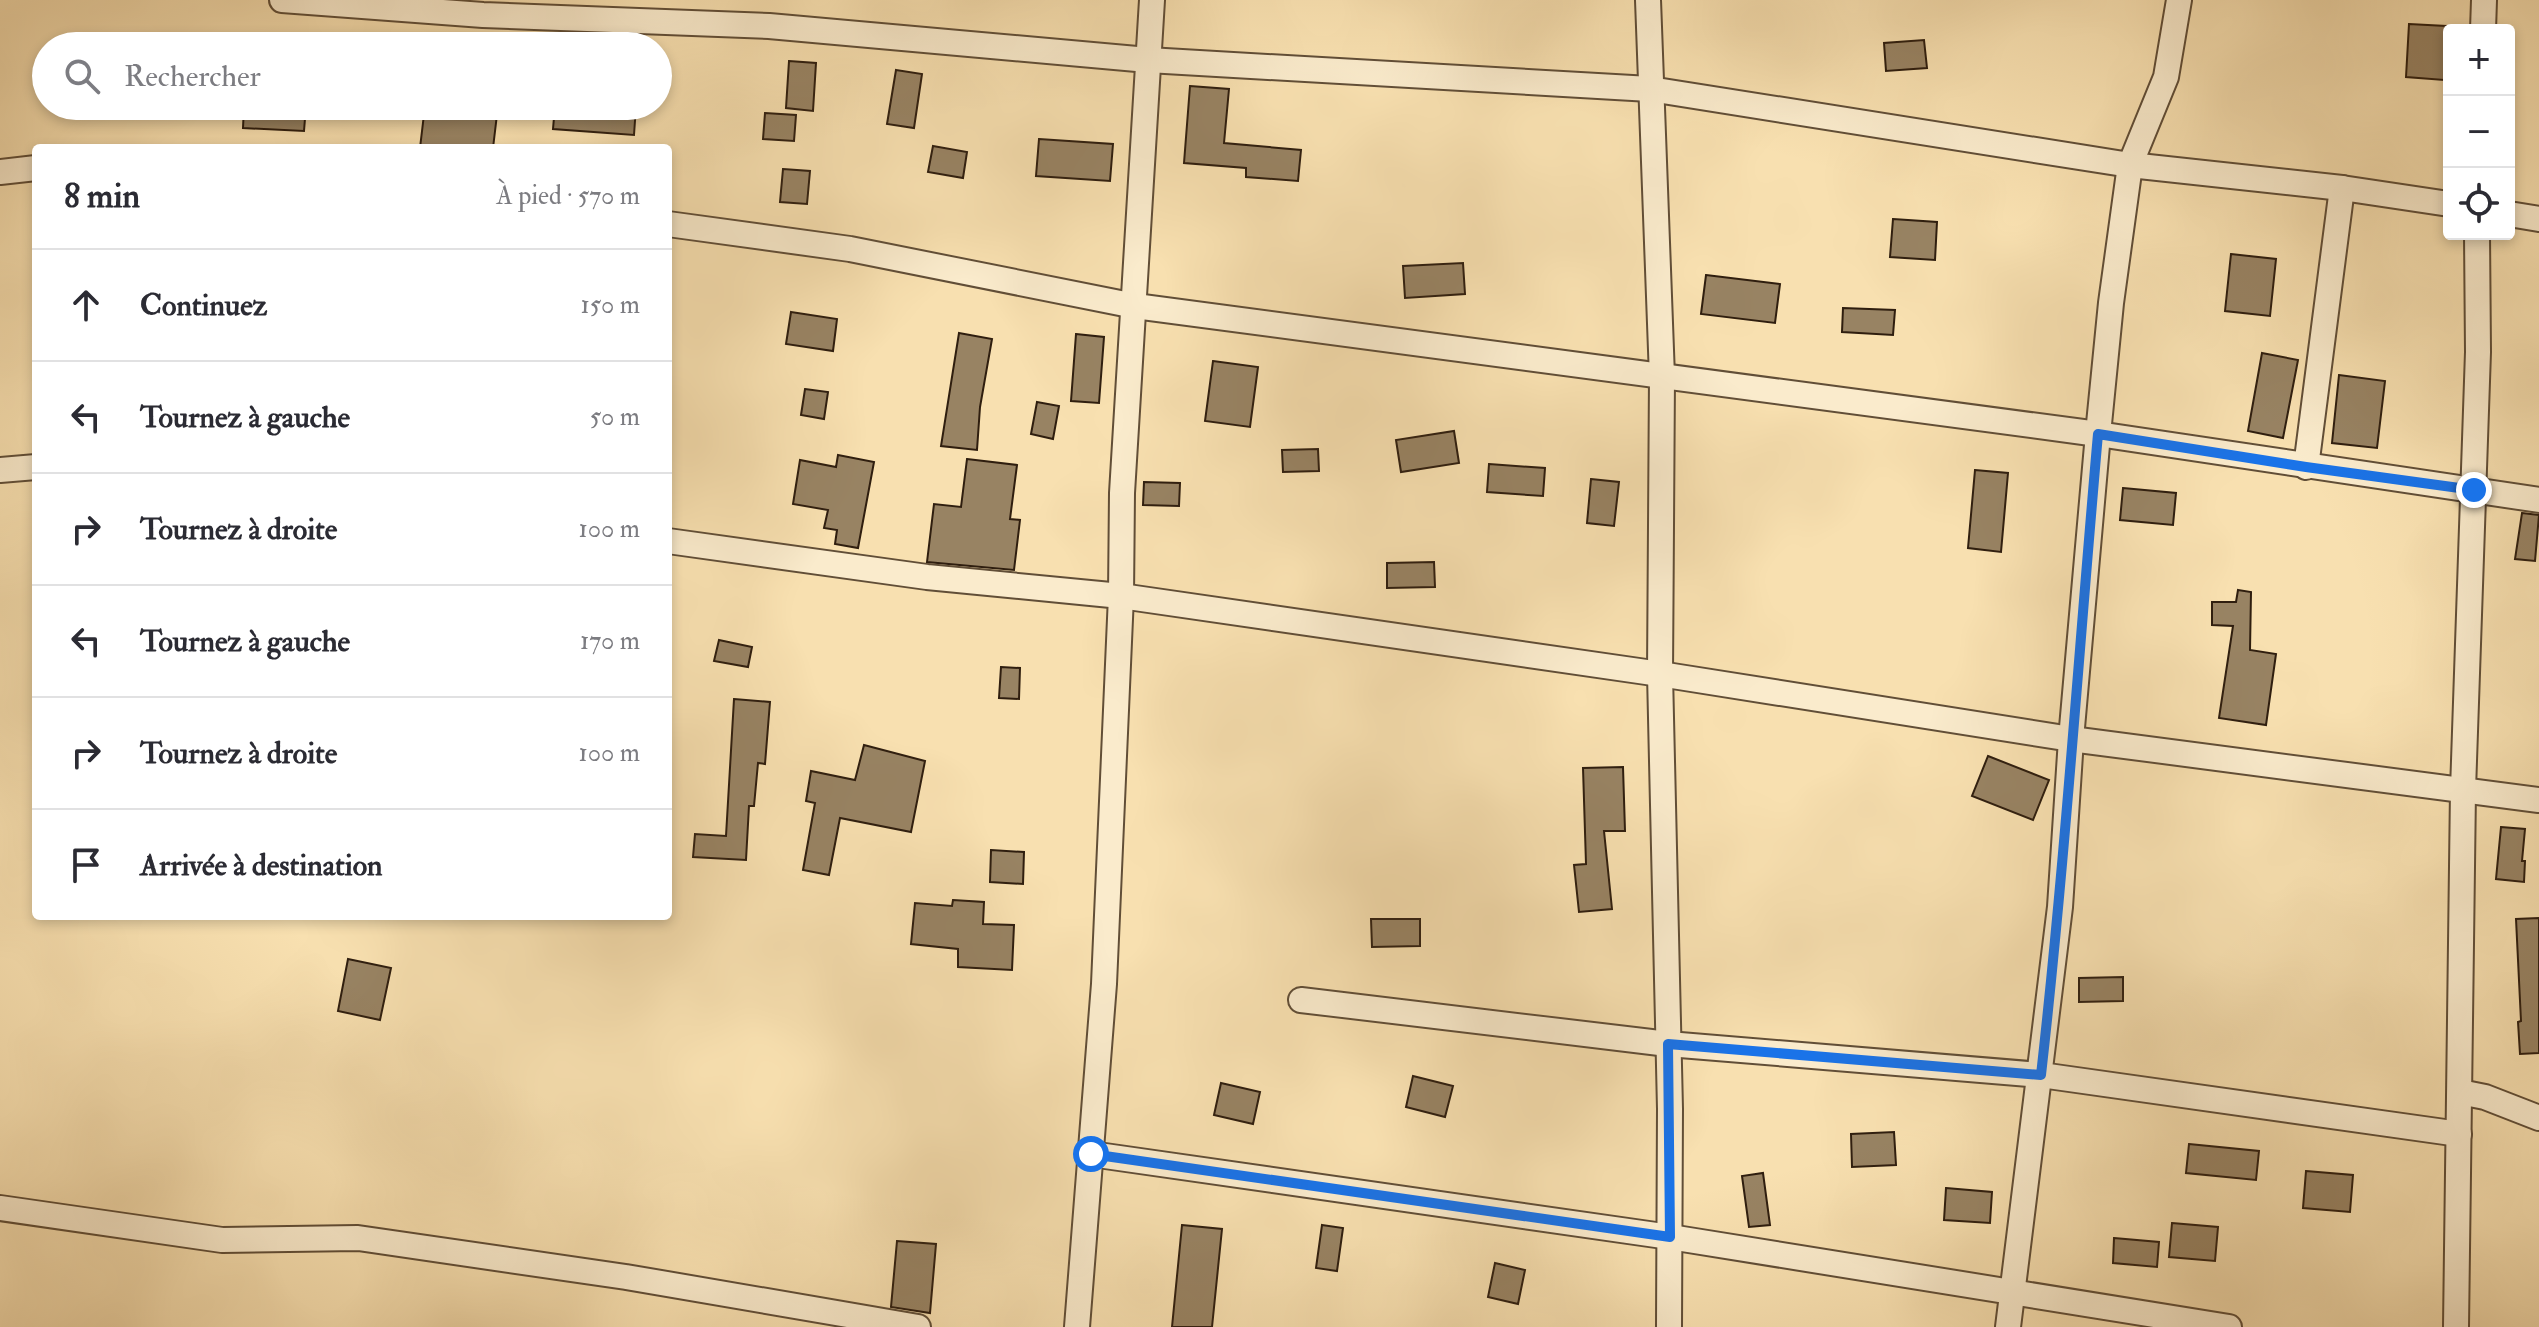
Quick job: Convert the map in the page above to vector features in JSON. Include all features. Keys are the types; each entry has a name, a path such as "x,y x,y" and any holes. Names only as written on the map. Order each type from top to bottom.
{"street":[{"path":"282,0 483,15 769,26 1148,60 1650,89 2130,165 2342,188 2443,203"},
{"path":"1077,1327 1104,984 1121,596 1122,493 1152,0"},
{"path":"1648,0 1662,377 1660,674 1668,1044 1669,1327"},
{"path":"2008,1327 2060,907 2071,739 2111,303 2130,165 2166,77 2179,0"},
{"path":"2483,24 2484,0"},
{"path":"0,172 32,168"},
{"path":"2306,467 2342,188"},
{"path":"2515,215 2539,219"},
{"path":"672,225 850,249 1135,306 2098,434 2539,500"},
{"path":"2456,1327 2463,790 2474,490 2477,240"},
{"path":"0,470 32,467"},
{"path":"672,542 927,577 1121,596 1660,674 2071,739 2539,800"},
{"path":"1301,1000 1668,1044 2041,1075 2459,1134"},
{"path":"2460,1092 2485,1097 2539,1118"},
{"path":"1091,1154 1670,1237 2229,1327"},
{"path":"0,1208 222,1240 358,1238 626,1277 918,1327"}],"building":[{"path":"2409,24 2443,26 2443,80 2406,77"},
{"path":"1924,40 1927,68 1886,71 1884,43"},
{"path":"789,61 816,63 813,111 786,108"},
{"path":"896,70 922,74 914,128 887,124"},
{"path":"1190,86 1229,89 1224,143 1301,150 1298,181 1246,177 1246,168 1184,163"},
{"path":"765,113 796,115 794,141 763,139"},
{"path":"243,120 305,120 304,131 243,128"},
{"path":"423,120 496,120 493,144 420,144"},
{"path":"554,120 635,120 634,135 553,129"},
{"path":"1039,139 1113,144 1110,181 1036,176"},
{"path":"933,146 967,152 963,178 928,172"},
{"path":"783,169 810,171 807,204 780,202"},
{"path":"1893,219 1937,222 1935,260 1890,257"},
{"path":"2231,254 2276,259 2270,316 2225,311"},
{"path":"1463,263 1465,294 1405,298 1403,266"},
{"path":"1706,275 1780,284 1775,323 1701,314"},
{"path":"1843,308 1895,310 1893,335 1842,332"},
{"path":"791,312 837,319 833,351 786,344"},
{"path":"959,333 992,339 980,407 977,450 941,446"},
{"path":"1076,334 1104,337 1099,403 1071,401"},
{"path":"2262,353 2298,360 2283,438 2248,431"},
{"path":"1213,361 1258,367 1250,427 1205,421"},
{"path":"2339,375 2385,381 2377,448 2332,443"},
{"path":"805,389 828,392 824,419 801,415"},
{"path":"1037,402 1059,406 1053,439 1031,434"},
{"path":"1454,431 1459,463 1401,472 1396,440"},
{"path":"1318,449 1319,471 1283,472 1282,450"},
{"path":"838,455 874,462 858,548 835,544 837,530 824,528 828,510 793,504 800,460 836,467"},
{"path":"967,459 1017,465 1010,519 1020,520 1014,570 927,562 934,504 961,507"},
{"path":"1489,464 1545,468 1543,496 1487,492"},
{"path":"1975,470 2008,473 2001,552 1968,548"},
{"path":"1591,479 1619,482 1614,526 1587,523"},
{"path":"1144,482 1180,483 1179,506 1143,505"},
{"path":"2123,488 2176,493 2173,525 2120,520"},
{"path":"2522,513 2539,515 2535,561 2515,559"},
{"path":"1434,562 1435,587 1387,588 1387,563"},
{"path":"2238,590 2251,592 2250,650 2276,654 2266,725 2219,718 2233,626 2212,625 2212,602 2236,602"},
{"path":"719,640 752,647 748,667 714,661"},
{"path":"1001,667 1020,668 1019,699 999,698"},
{"path":"734,699 770,702 765,764 758,763 754,806 749,806 746,860 693,857 695,834 726,836"},
{"path":"864,745 925,761 911,832 840,818 829,875 803,870 815,803 806,801 811,771 855,780"},
{"path":"1988,756 2049,780 2033,820 1972,796"},
{"path":"1623,767 1625,831 1604,831 1612,909 1579,912 1574,865 1586,864 1583,768"},
{"path":"2501,827 2525,829 2524,882 2496,879"},
{"path":"991,850 1024,852 1023,884 990,882"},
{"path":"953,900 984,902 983,924 1014,925 1012,970 958,967 958,949 911,944 915,903 952,906"},
{"path":"2539,918 2539,1053 2520,1054 2516,919"},
{"path":"1371,919 1420,919 1420,946 1372,947"},
{"path":"348,959 391,968 380,1020 338,1011"},
{"path":"2123,977 2123,1001 2079,1002 2079,978"},
{"path":"1413,1076 1453,1086 1445,1117 1406,1107"},
{"path":"1221,1083 1260,1092 1253,1124 1214,1115"},
{"path":"1894,1132 1896,1165 1852,1167 1851,1134"},
{"path":"2189,1144 2259,1151 2256,1180 2186,1173"},
{"path":"2306,1171 2353,1175 2350,1212 2303,1208"},
{"path":"1763,1173 1770,1225 1749,1227 1742,1176"},
{"path":"1946,1188 1992,1192 1990,1223 1944,1220"},
{"path":"2172,1223 2218,1227 2215,1261 2169,1257"},
{"path":"1182,1225 1222,1229 1212,1327 1172,1327"},
{"path":"1322,1225 1343,1228 1337,1271 1316,1268"},
{"path":"2114,1238 2159,1242 2157,1267 2113,1263"},
{"path":"897,1241 936,1244 930,1313 891,1307"},
{"path":"1495,1263 1525,1270 1518,1304 1488,1297"}],"route":[{"path":"1091,1154 1670,1237 1668,1044 2041,1075 2060,907 2071,739 2098,434 2474,490"}]}
